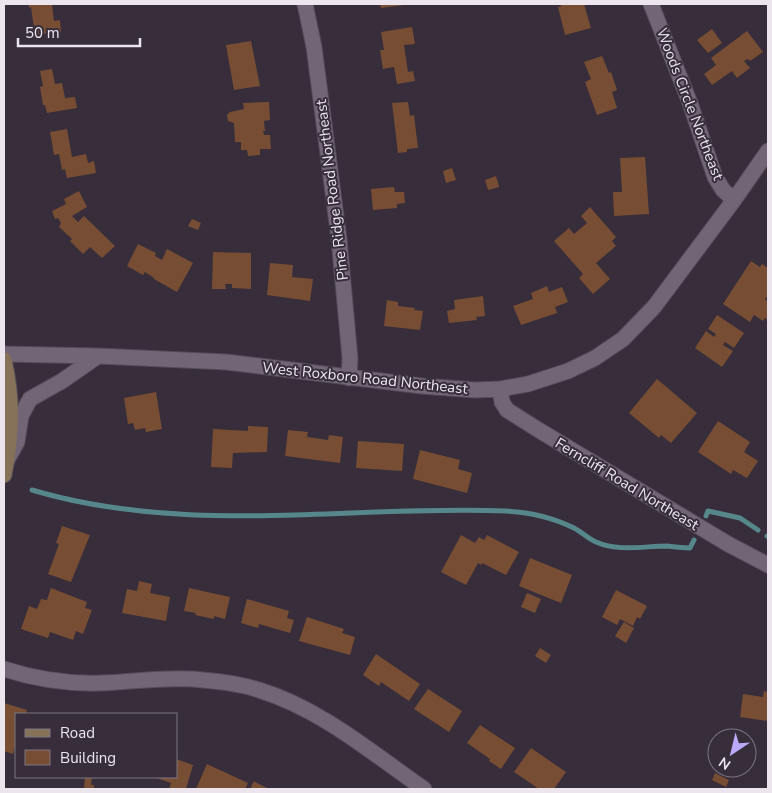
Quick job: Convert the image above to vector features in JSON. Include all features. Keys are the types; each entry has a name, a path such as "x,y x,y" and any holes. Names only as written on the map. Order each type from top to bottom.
{"main road":[{"path":"4,360 9,384 10,408 5,468"}],"street":[{"name":"Pine Ridge Road Northeast","path":"305,4 314,47 339,239 350,358 349,378"},
{"name":"Woods Circle Northeast","path":"651,4 690,102 715,177 723,190 734,200"},
{"name":"West Roxboro Road Northeast","path":"4,354 226,362 349,378 475,390 500,389 528,384 568,371 595,358 623,339 654,307 768,151"},
{"path":"5,468 17,442 21,416 30,399 62,381 98,356"},
{"name":"Ferncliff Road Northeast","path":"500,389 502,402 507,410 728,544 768,565"},
{"path":"4,669 21,675 61,682 98,683 190,679 233,683 258,689 290,702 328,722 424,789"}],"building":[{"path":"29,4 52,4 54,21 60,20 61,32 35,35"},
{"path":"380,4 404,4 404,5 381,8"},
{"path":"560,4 584,4 591,28 565,35 558,7 561,7"},
{"path":"412,27 415,44 404,45 408,72 413,71 415,81 397,84 394,67 383,69 380,50 384,50 381,32"},
{"path":"712,29 722,43 708,53 697,40"},
{"path":"747,31 763,52 750,61 748,59 744,61 750,68 737,78 732,71 712,85 704,74 716,65 711,58"},
{"path":"251,41 260,86 234,90 226,45"},
{"path":"602,56 609,73 611,72 617,90 612,92 617,108 597,115 585,82 591,79 584,62"},
{"path":"52,69 55,84 62,83 65,98 75,97 77,108 47,113 45,105 43,105 40,87 43,86 40,71"},
{"path":"269,102 270,120 264,121 265,131 263,131 264,135 270,135 271,149 260,149 260,155 248,156 247,150 241,150 241,142 235,142 234,123 228,121 227,115 230,112 244,109 243,103"},
{"path":"408,102 410,116 414,115 418,148 407,149 407,152 398,153 392,103"},
{"path":"67,129 72,157 86,154 88,163 94,161 96,173 67,178 65,169 62,170 59,154 54,155 50,132"},
{"path":"645,157 649,214 614,216 613,192 622,192 620,158"},
{"path":"452,168 456,180 446,183 443,171"},
{"path":"496,176 499,187 488,190 485,180"},
{"path":"394,187 395,192 404,192 405,203 397,204 397,208 373,210 371,189"},
{"path":"79,191 87,207 72,216 78,222 84,216 115,246 102,258 90,247 83,254 70,241 72,239 59,227 61,223 58,218 55,219 52,211 66,204 64,199"},
{"path":"590,207 616,237 612,241 616,246 596,263 610,279 593,294 579,278 583,274 554,241 569,228 574,234 587,223 581,216"},
{"path":"192,219 201,223 198,230 188,226"},
{"path":"138,244 156,253 155,256 162,260 167,249 193,263 177,292 145,272 143,275 127,266"},
{"path":"213,252 251,253 251,289 232,288 232,284 225,284 226,289 212,289"},
{"path":"751,261 760,267 762,264 768,268 768,295 765,299 768,302 768,320 765,318 763,321 754,315 750,322 723,304"},
{"path":"270,263 293,265 292,277 313,279 310,301 267,295"},
{"path":"547,286 549,292 562,287 568,302 555,307 557,313 521,325 513,306 533,299 531,293"},
{"path":"483,296 485,316 476,317 477,320 449,323 447,311 455,309 454,300"},
{"path":"387,300 398,302 398,306 423,311 420,330 384,326"},
{"path":"717,315 744,333 734,348 725,342 723,345 733,351 722,367 695,348 706,331 714,337 716,334 708,329"},
{"path":"657,379 697,413 671,443 661,435 659,438 629,413"},
{"path":"156,392 162,429 146,432 145,428 135,430 133,423 128,424 124,398"},
{"path":"718,421 750,442 744,452 758,461 747,478 733,470 731,474 698,452"},
{"path":"248,426 268,427 267,452 233,453 232,468 211,467 213,429 248,431"},
{"path":"288,430 308,432 307,437 328,440 329,435 343,437 340,463 285,456"},
{"path":"358,441 404,444 402,471 356,468"},
{"path":"420,450 460,460 458,469 472,473 467,493 413,479"},
{"path":"62,526 90,535 71,582 48,574 59,544 56,543"},
{"path":"461,535 475,543 479,537 484,540 487,535 519,552 506,575 482,563 481,565 478,563 466,585 441,572"},
{"path":"530,558 572,575 561,603 519,586"},
{"path":"139,581 152,584 150,593 170,597 166,621 122,613 127,589 137,591"},
{"path":"51,588 87,602 85,608 92,610 83,634 76,631 73,640 50,632 48,638 21,629 29,606 37,609 41,599 47,600"},
{"path":"189,588 230,597 225,619 214,616 214,619 184,611"},
{"path":"616,590 647,606 640,619 637,617 633,626 620,619 617,625 602,617"},
{"path":"527,593 541,599 535,613 521,607"},
{"path":"247,599 289,611 287,618 294,620 290,633 259,624 258,628 241,623"},
{"path":"307,617 344,629 342,633 355,637 350,655 299,641"},
{"path":"624,622 634,628 626,643 615,636"},
{"path":"540,648 551,655 546,663 535,656"},
{"path":"376,654 420,684 409,701 381,682 379,686 363,675"},
{"path":"428,689 462,711 449,732 414,709"},
{"path":"764,691 768,692 768,721 740,717 743,694 763,697"},
{"path":"4,703 27,710 26,713 15,713 15,746 13,754 4,751"},
{"path":"480,725 515,748 501,769 467,743"},
{"path":"531,748 566,772 554,789 539,789 514,772"},
{"path":"178,760 193,765 186,789 169,789 171,783 157,778 178,778"},
{"path":"207,764 248,783 245,789 196,789"},
{"path":"85,778 92,778 91,785 94,785 94,789 84,789"},
{"path":"713,778 725,778 729,780 726,787 712,780"},
{"path":"255,782 269,789 250,789"}],"waterway":[{"path":"32,490 90,504 149,512 208,515 267,516 446,510 505,511 532,514 557,521 574,528 593,541 614,547 667,546 690,548 694,540"},
{"path":"706,516 708,511 740,518 758,530"}]}
